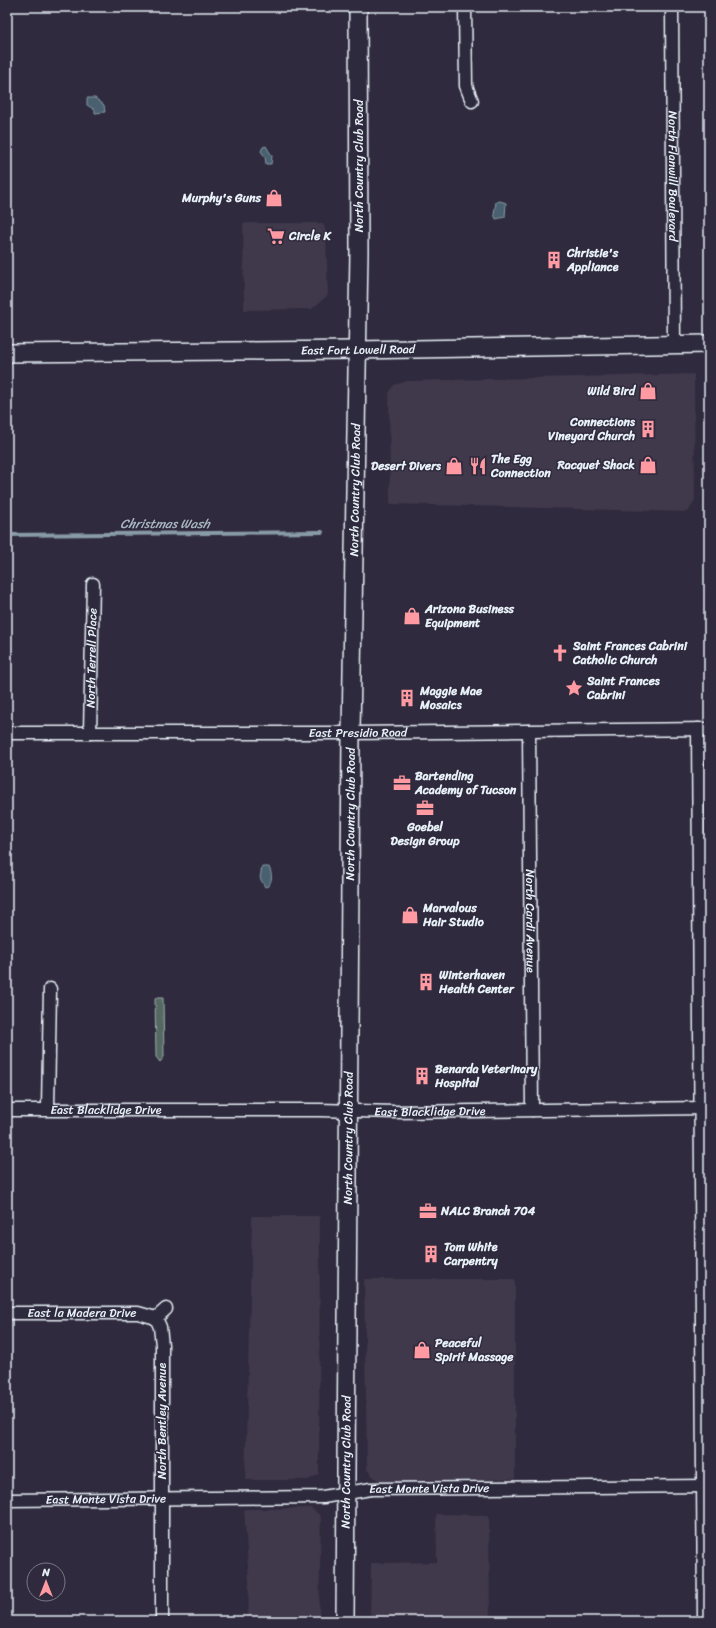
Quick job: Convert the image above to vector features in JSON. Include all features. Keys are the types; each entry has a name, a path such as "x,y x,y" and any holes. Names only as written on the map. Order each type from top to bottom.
{"main road":[{"name":"North Country Club Road","path":"345,1621 350,1111 351,733 360,120 358,7"},
{"name":"East Fort Lowell Road","path":"7,353 357,350 709,344"}],"street":[{"path":"465,7 466,86 472,101"},
{"name":"North Flanwill Boulevard","path":"672,7 674,344"},
{"name":"North Terrell Place","path":"90,733 93,584"},
{"path":"704,729 706,1298 704,1621"},
{"name":"East Presidio Road","path":"7,733 351,733 704,729"},
{"name":"North Cardi Avenue","path":"530,731 532,1110"},
{"path":"48,1109 50,989"},
{"name":"East Blacklidge Drive","path":"7,1110 350,1111 705,1108"},
{"path":"156,1318 166,1310"},
{"name":"East la Madera Drive","path":"7,1313 138,1313 156,1318"},
{"name":"North Bentley Avenue","path":"156,1318 160,1327 162,1345 162,1621"},
{"name":"East Monte Vista Drive","path":"7,1500 323,1497 371,1489 706,1486"}],"shaded area":[{"path":"243,223 323,223 326,232 328,295 312,309 244,310"},
{"path":"694,374 695,500 688,512 390,504 389,393 394,385 407,381"},
{"path":"252,1216 320,1216 319,1474 309,1480 245,1480"},
{"path":"364,1279 515,1279 515,1479 379,1482 367,1470"},
{"path":"311,1508 321,1516 319,1621 248,1621 249,1582 244,1509"},
{"path":"436,1514 489,1515 490,1620 498,1621 370,1621 371,1563 437,1562"}],"green space":[{"path":"155,998 163,998 164,1057 160,1062 156,1057"}],"water":[{"path":"87,98 95,98 104,105 105,112 95,113 95,110 87,105"},
{"path":"266,146 272,156 271,164 266,164 265,157 261,151 263,147"},
{"path":"500,201 506,203 505,217 496,219 494,214 496,202"},
{"path":"262,867 269,867 271,875 270,884 265,887 260,878"}],"waterway":[{"name":"Christmas Wash","path":"7,535 322,532"}],"place":[{"name":"Murphy's Guns","path":"274,198"},
{"name":"Circle K","path":"276,236"},
{"name":"Christie's Appliance","path":"554,260"},
{"name":"Wild Bird","path":"648,391"},
{"name":"Connections Vineyard Church","path":"648,429"},
{"name":"Racquet Shack","path":"648,465"},
{"name":"Desert Divers","path":"454,466"},
{"name":"The Egg Connection","path":"478,466"},
{"name":"Arizona Business Equipment","path":"412,616"},
{"name":"Saint Frances Cabrini Catholic Church","path":"560,653"},
{"name":"Saint Frances Cabrini","path":"574,688"},
{"name":"Maggie Mae Mosaics","path":"407,698"},
{"name":"Bartending Academy of Tucson","path":"402,783"},
{"name":"Goebel Design Group","path":"425,808"},
{"name":"Marvalous Hair Studio","path":"410,915"},
{"name":"Winterhaven Health Center","path":"426,982"},
{"name":"Benarda Veterinary Hospital","path":"422,1076"},
{"name":"NALC Branch 704","path":"428,1211"},
{"name":"Tom White Carpentry","path":"431,1254"},
{"name":"Peaceful Spirit Massage","path":"422,1350"}]}
